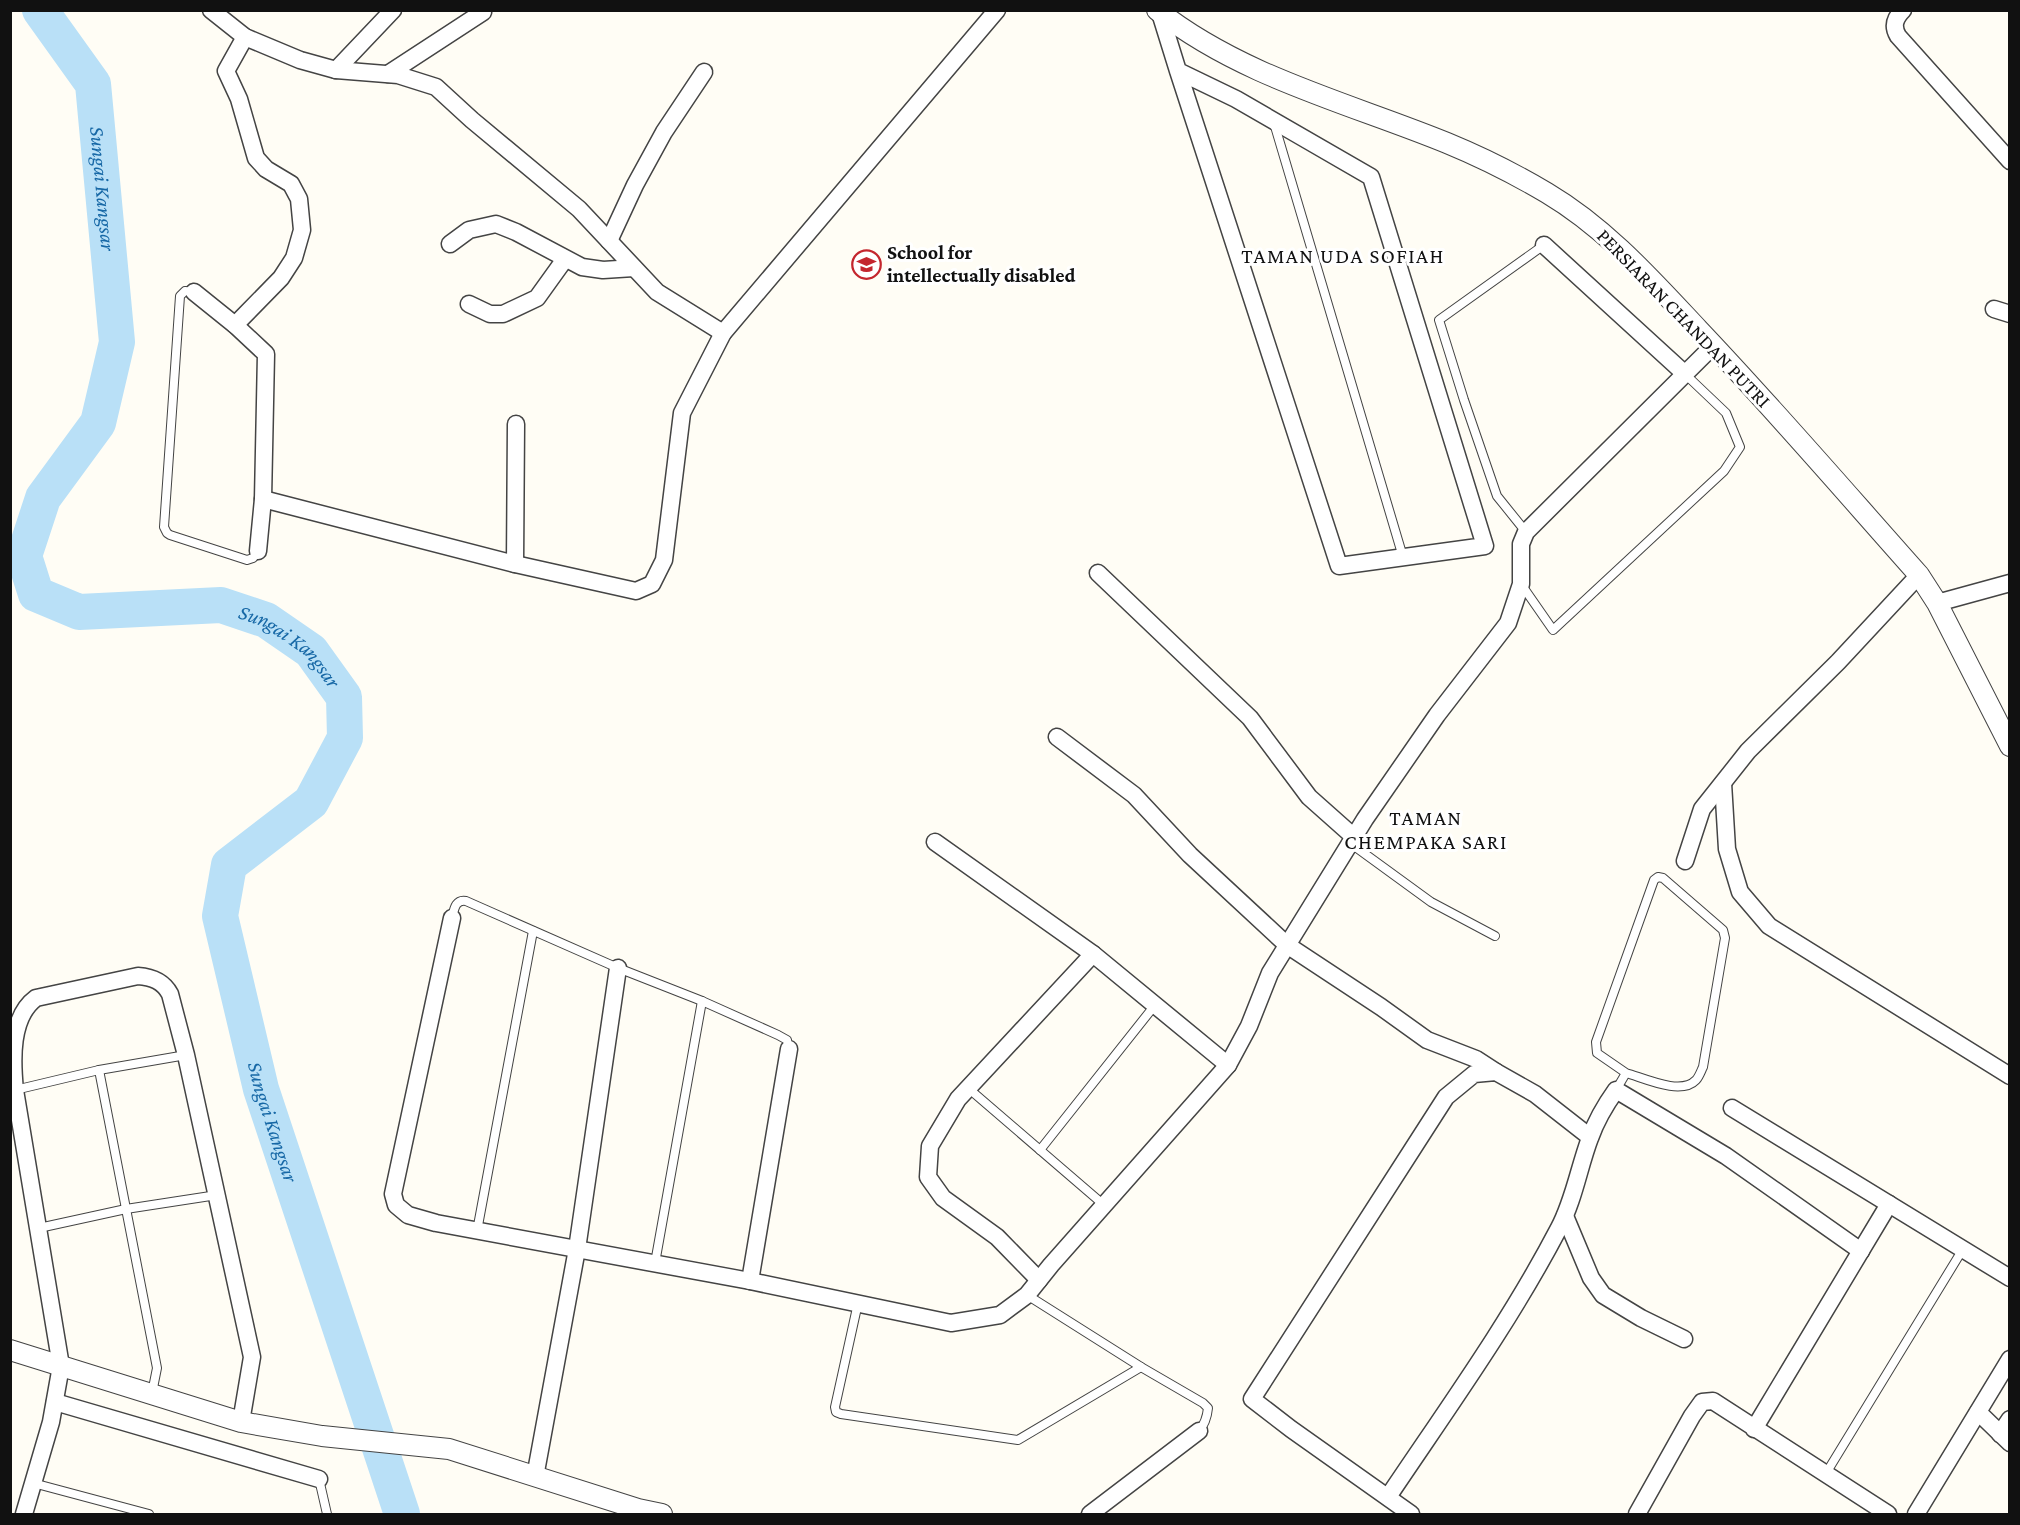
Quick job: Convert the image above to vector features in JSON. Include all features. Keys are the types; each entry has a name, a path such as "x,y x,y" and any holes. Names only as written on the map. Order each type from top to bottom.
{"street":[{"path":"211,10 245,37 300,60 336,70 398,75 436,87 579,209 657,292 723,333"},
{"path":"336,70 393,10"},
{"path":"263,499 515,564 636,591 652,584 664,560 682,413 723,333 997,10"},
{"path":"1903,10 1896,18 1895,30 1898,36 2010,161"},
{"path":"388,74 483,12"},
{"path":"1162,12 1178,70 1339,566 1485,546 1371,177 1236,99 1178,70"},
{"name":"PERSIARAN CHANDAN PUTRI","path":"1162,12 1175,24 1274,78 1322,98 1447,143 1491,163 1581,214 1611,240 1714,345 1919,575 1937,603 2010,746"},
{"path":"235,325 281,278 294,258 302,230 299,199 291,184 266,169 256,158 238,99 226,71 245,37"},
{"path":"609,241 635,185 664,132 704,72"},
{"path":"450,244 469,230 496,224 582,267 603,270 634,268"},
{"path":"1544,245 1684,373"},
{"path":"469,304 490,314 503,314 537,298 565,259"},
{"path":"194,292 235,325 264,351 267,357 263,499 258,551"},
{"path":"452,918 393,1194 396,1206 408,1215 436,1223 750,1281 951,1323 1000,1315 1027,1295 1228,1065 1249,1026 1270,973 1352,840 1437,715 1508,623 1521,584 1521,544 1526,532 1714,345"},
{"path":"515,564 516,424"},
{"path":"1098,573 1250,718 1309,797 1352,840"},
{"path":"1685,861 1702,809 1748,752 1838,662 1919,575"},
{"path":"1937,603 2010,583"},
{"path":"1057,737 1134,795 1190,855 1287,945 1427,1040 1476,1059 1534,1094 1590,1137"},
{"path":"1723,783 1727,849 1740,892 1769,926 2010,1076"},
{"path":"935,842 1093,954 1228,1065"},
{"path":"1039,1280 997,1237 943,1198 928,1177 930,1146 958,1099 1093,954"},
{"path":"535,1477 577,1249 618,968"},
{"path":"24,1515 51,1422 61,1366 12,1063 18,1027 28,1004 36,998 138,976 149,976 166,986 170,994 186,1055 252,1357 241,1422"},
{"path":"750,1281 789,1049"},
{"path":"1411,1515 1252,1399 1446,1097 1474,1074 1496,1072"},
{"path":"1388,1497 1479,1361 1549,1247 1565,1216 1590,1137 1609,1100 1617,1090 1726,1156 1861,1251"},
{"path":"1732,1107 2010,1278"},
{"path":"1754,1429 1889,1204"},
{"path":"1565,1216 1591,1278 1603,1295 1641,1318 1684,1339"},
{"path":"10,1350 241,1422 322,1436 449,1449 637,1512 662,1515"},
{"path":"1916,1515 2010,1359"},
{"path":"1637,1515 1692,1416 1702,1402 1713,1401 1888,1515"},
{"path":"55,1402 319,1479"},
{"path":"1978,1412 2005,1439"},
{"path":"2005,1439 2010,1419"},
{"path":"1090,1515 1199,1431"}],"lane":[{"path":"1274,121 1403,557"},
{"path":"1526,532 1497,496 1439,320 1544,245"},
{"path":"194,292 185,291 180,296 164,527 170,535 247,560 254,558 258,551"},
{"path":"1521,584 1553,630 1724,471 1740,447 1726,413 1684,373"},
{"path":"1352,840 1431,902 1495,936"},
{"path":"1658,877 1664,878 1724,930 1725,938 1703,1067 1697,1080 1686,1087 1676,1088 1626,1072 1597,1053 1596,1042 1654,880 1658,877"},
{"path":"452,918 455,906 464,901 778,1035 787,1040 789,1049"},
{"path":"477,1231 533,931"},
{"path":"655,1263 702,1001"},
{"path":"1040,1150 1155,1005"},
{"path":"15,1090 99,1070 186,1055"},
{"path":"99,1070 157,1368 152,1395"},
{"path":"1617,1090 1626,1072"},
{"path":"968,1088 1104,1205"},
{"path":"39,1228 126,1209 217,1195"},
{"path":"1825,1475 1963,1250"},
{"path":"1027,1295 1203,1403 1208,1408 1205,1424 1199,1431"},
{"path":"858,1303 834,1407 836,1412 841,1414 1018,1440 1141,1367"},
{"path":"319,1479 327,1515"},
{"path":"33,1484 149,1515"}],"waterway":[{"name":"Sungai Kangsar","path":"40,10 93,84 117,342 98,423 43,498 24,556 36,594 79,612 221,605 266,620 311,651 344,697 345,738 311,802 229,865 220,916 261,1089 402,1514"}],"place":[{"name":"School for intellectually disabled","path":"866,264"}],"district":[{"name":"TAMAN UDA SOFIAH","path":"1343,256"},
{"name":"TAMAN CHEMPAKA SARI","path":"1426,830"}]}
